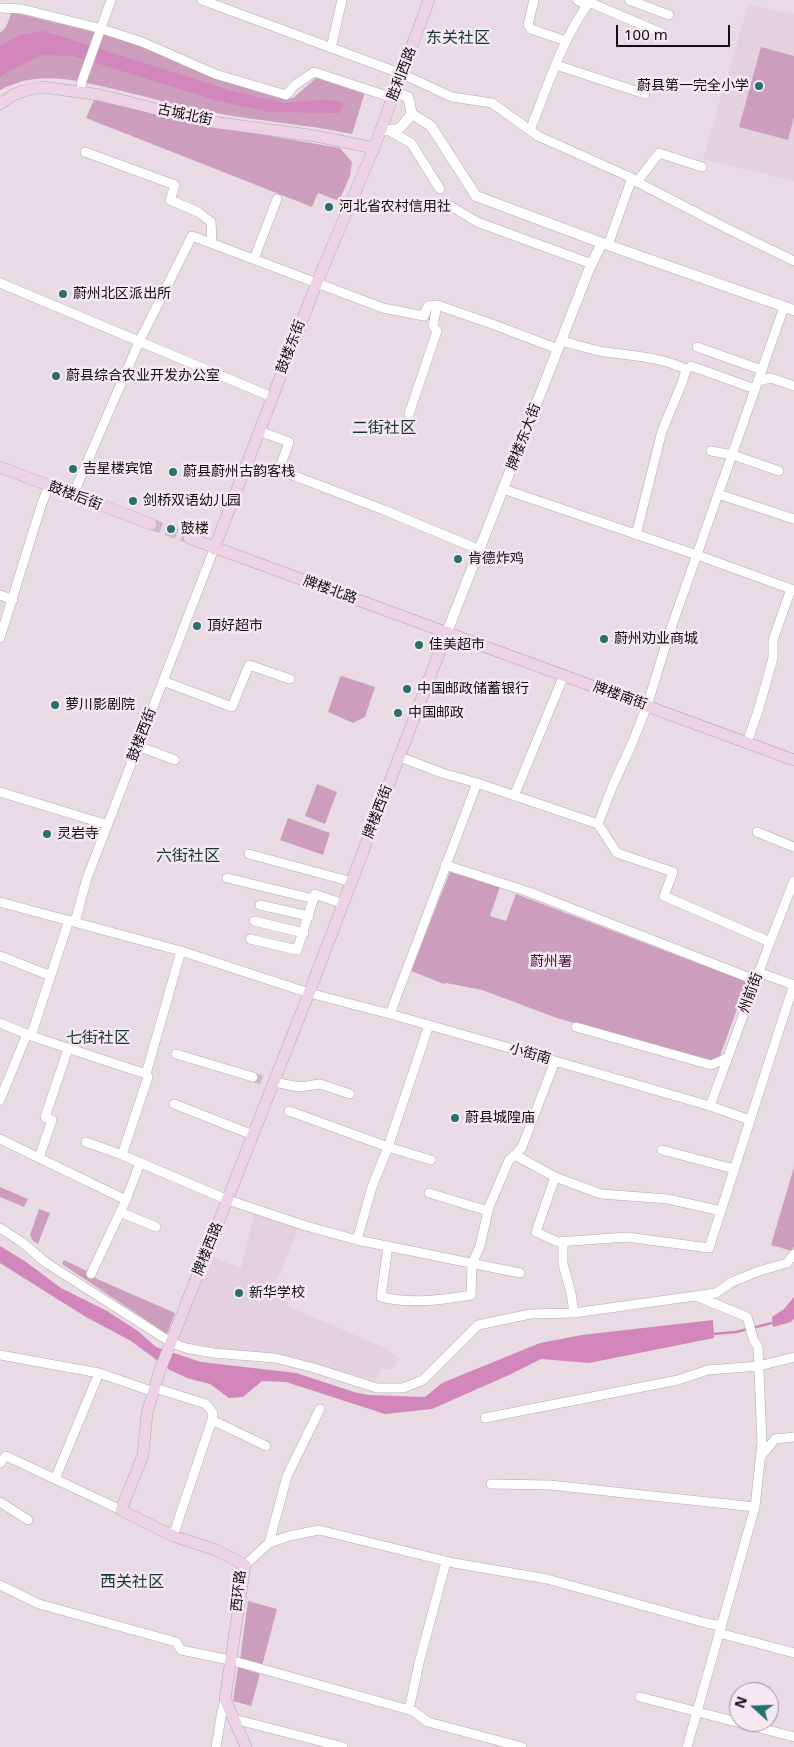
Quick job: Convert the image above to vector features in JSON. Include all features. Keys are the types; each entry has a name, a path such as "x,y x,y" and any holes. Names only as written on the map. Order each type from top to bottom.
{"main road":[{"name":"胜利西路","path":"374,148 384,131 394,95 429,0"},
{"name":"古城北街","path":"0,104 13,95 34,88 81,87 205,121 316,136 374,148"},
{"name":"鼓楼东街","path":"214,549 317,282 374,148"},
{"name":"鼓楼后街","path":"0,467 151,524"},
{"path":"189,538 214,549"},
{"name":"牌楼北路","path":"214,549 447,632"},
{"name":"牌楼南街","path":"447,632 794,760"},
{"name":"牌楼西街","path":"310,993 447,632"},
{"name":"牌楼西路","path":"121,1510 143,1456 147,1413 160,1370 254,1135 271,1082 310,993"},
{"name":"西环路","path":"121,1510 173,1536 216,1550 245,1565 225,1700"},
{"path":"225,1700 246,1747"}],"street":[{"path":"81,87 111,0"},
{"path":"202,0 402,74 452,97 492,103 538,136 634,180 794,261"},
{"path":"331,48 342,0"},
{"path":"534,0 528,24 531,28 566,41"},
{"path":"577,0 589,3 662,33"},
{"path":"629,0 669,15"},
{"path":"530,130 566,41 579,16 589,3"},
{"path":"0,8 22,9 142,42 215,74 286,95 294,85 314,72 394,95 408,96 412,114 431,126 476,196 605,244 789,308 762,370 669,634 647,706 598,824"},
{"path":"556,65 646,94"},
{"path":"384,131 399,129 412,114"},
{"path":"384,131 411,143 440,189"},
{"path":"85,152 175,185 170,200 198,212 211,222 212,243"},
{"path":"605,244 634,180 659,153 702,166"},
{"path":"254,259 277,199"},
{"path":"448,205 477,222 592,264"},
{"path":"73,495 139,342 192,236 383,308 424,316 428,306 437,305 560,345 627,354 674,364 686,370"},
{"name":"牌楼东大街","path":"447,632 592,264 605,244"},
{"path":"0,283 272,397"},
{"path":"409,414 437,331 433,326 437,305"},
{"path":"697,348 762,370"},
{"path":"636,535 662,431 686,370 691,366 757,385 771,378 794,386"},
{"path":"259,431 289,442 279,470 384,510 480,550"},
{"path":"711,451 733,455 779,471"},
{"path":"0,638 49,486"},
{"path":"503,489 793,590 773,640 773,658 747,743"},
{"path":"718,494 794,519"},
{"name":"鼓楼西街","path":"0,1100 29,1035 87,878 214,549"},
{"path":"0,595 13,600"},
{"path":"163,681 232,707 249,665 290,679"},
{"path":"514,796 564,675"},
{"path":"138,746 176,760"},
{"path":"400,757 442,773 598,824 617,853 673,872 664,896 770,942"},
{"path":"390,1014 477,783"},
{"path":"0,792 108,825"},
{"path":"757,832 794,847"},
{"path":"249,854 352,882"},
{"path":"445,865 529,892 757,976 794,984 709,1248 627,1237 558,1242 536,1232 555,1177"},
{"path":"227,878 314,899"},
{"name":"州前街","path":"710,1106 757,976 794,882"},
{"path":"250,938 298,950 316,894 343,904"},
{"name":"小街南","path":"0,902 181,951 310,993 555,1061 710,1106 750,1120"},
{"path":"260,905 309,916"},
{"path":"254,921 304,933"},
{"path":"122,1155 148,1077 146,1074 181,951"},
{"path":"0,956 50,976"},
{"path":"0,1023 68,1049 146,1074"},
{"path":"357,1240 372,1187 388,1147 429,1025"},
{"path":"576,1027 711,1065 727,1058"},
{"path":"39,1158 52,1120 45,1118 68,1049"},
{"path":"176,1054 253,1077"},
{"path":"388,1246 382,1297 413,1302 438,1301 471,1295 472,1264 480,1246 488,1211 509,1160 522,1147 555,1061"},
{"path":"271,1082 299,1087 320,1084 350,1094"},
{"path":"174,1104 254,1135"},
{"path":"289,1111 388,1147 431,1160"},
{"path":"0,1139 126,1200"},
{"path":"86,1142 122,1155 228,1200 306,1226 357,1240 459,1259 472,1264 520,1273"},
{"path":"662,1150 734,1169"},
{"path":"515,1155 555,1177 601,1194 668,1200 721,1211"},
{"path":"91,1274 126,1200 140,1163"},
{"path":"429,1193 488,1211"},
{"path":"120,1212 156,1227"},
{"path":"0,1228 23,1243 45,1262 171,1344 214,1353 275,1358 377,1388 403,1388 423,1380 478,1324 530,1314 574,1313 716,1293 732,1282 758,1271 788,1263 794,1254"},
{"path":"563,1242 563,1264 574,1313"},
{"path":"687,1747 755,1507 762,1443 758,1347 754,1341 747,1318 696,1296"},
{"path":"0,1355 99,1373 206,1404 213,1413 212,1420 173,1536"},
{"path":"486,1418 678,1380 708,1370 759,1366 794,1357"},
{"path":"55,1479 99,1373"},
{"path":"269,1543 287,1476 320,1409"},
{"path":"212,1420 266,1446"},
{"path":"760,1456 775,1439 794,1437"},
{"path":"0,1463 6,1456 121,1510"},
{"path":"491,1484 550,1485 755,1507"},
{"path":"0,1502 28,1520"},
{"path":"245,1565 269,1543 289,1536 319,1530 446,1562 547,1579 706,1623 721,1630 794,1653"},
{"path":"409,1710 419,1663 446,1562"},
{"path":"0,1585 39,1604 176,1642 181,1650 230,1660 409,1710 428,1722 522,1747"},
{"path":"640,1696 794,1737"},
{"path":"216,1747 220,1717 225,1700"},
{"path":"234,1719 343,1747"}],"shaded area":[{"name":"蔚县第一完全小学","path":"748,5 794,14 794,181 703,159"},
{"path":"44,31 232,91 284,103 322,100 337,101 343,104 342,109 339,113 269,112 215,100 73,56 42,55 0,77 0,46 20,35"},
{"name":"新华学校","path":"255,1211 300,1225 273,1290 291,1296 287,1306 388,1349 399,1359 391,1369 381,1369 376,1380 273,1356 228,1352 176,1342 210,1256 241,1268"},
{"path":"0,1246 26,1262 61,1288 107,1311 138,1331 156,1347 201,1362 296,1373 368,1395 425,1397 442,1383 540,1343 582,1335 713,1320 714,1338 589,1363 541,1359 432,1409 385,1414 286,1382 262,1381 243,1397 229,1398 210,1384 187,1378 170,1370 131,1341 86,1317 0,1263"},
{"path":"794,1297 794,1319 791,1322 773,1327 772,1317 784,1309"}],"green space":[{"path":"12,12 135,42 283,98 293,98 316,78 334,79 365,92 352,134 206,111 118,90 59,79 44,78 30,80 0,90 0,33 6,27"},
{"path":"761,47 794,56 794,117 788,140 739,127"},
{"path":"94,100 201,124 340,148 352,162 350,176 339,201 318,193 312,207 86,118"},
{"path":"342,676 375,687 365,717 353,723 328,712 340,677"},
{"path":"317,784 337,792 325,824 305,816"},
{"path":"288,818 330,833 323,855 280,840"},
{"name":"蔚州署","path":"450,872 500,887 490,916 506,921 516,894 747,982 717,1064 557,1018 482,990 444,984 411,971"},
{"path":"794,1167 794,1246 792,1251 771,1245"},
{"path":"0,1187 28,1199 24,1207 0,1197"},
{"path":"39,1209 50,1213 38,1244 33,1241 30,1235"},
{"path":"64,1260 89,1272 88,1275 175,1313 167,1334 62,1264"},
{"path":"248,1601 277,1609 262,1666 240,1660"},
{"path":"238,1667 260,1674 251,1706 233,1701"}],"waterway":[{"path":"713,1334 736,1332 776,1322"}],"tunnel":[{"path":"151,524 189,538"},
{"path":"253,1077 264,1081"}],"place":[{"name":"蔚县第一完全小学","path":"759,86"},
{"name":"河北省农村信用社","path":"329,207"},
{"name":"蔚州北区派出所","path":"63,294"},
{"name":"蔚县综合农业开发办公室","path":"56,376"},
{"name":"吉星楼宾馆","path":"73,469"},
{"name":"蔚县蔚州古韵客栈","path":"173,472"},
{"name":"剑桥双语幼儿园","path":"133,501"},
{"name":"鼓楼","path":"171,529"},
{"name":"肯德炸鸡","path":"458,559"},
{"name":"頂好超市","path":"197,626"},
{"name":"蔚州劝业商城","path":"604,639"},
{"name":"佳美超市","path":"419,645"},
{"name":"中国邮政储蓄银行","path":"407,689"},
{"name":"萝川影剧院","path":"55,705"},
{"name":"中国邮政","path":"398,713"},
{"name":"灵岩寺","path":"47,834"},
{"name":"蔚县城隍庙","path":"455,1118"},
{"name":"新华学校","path":"239,1293"}],"district":[{"name":"东关社区","path":"458,38"},
{"name":"二街社区","path":"384,428"},
{"name":"六街社区","path":"188,856"},
{"name":"七街社区","path":"98,1038"},
{"name":"西关社区","path":"132,1582"}]}
